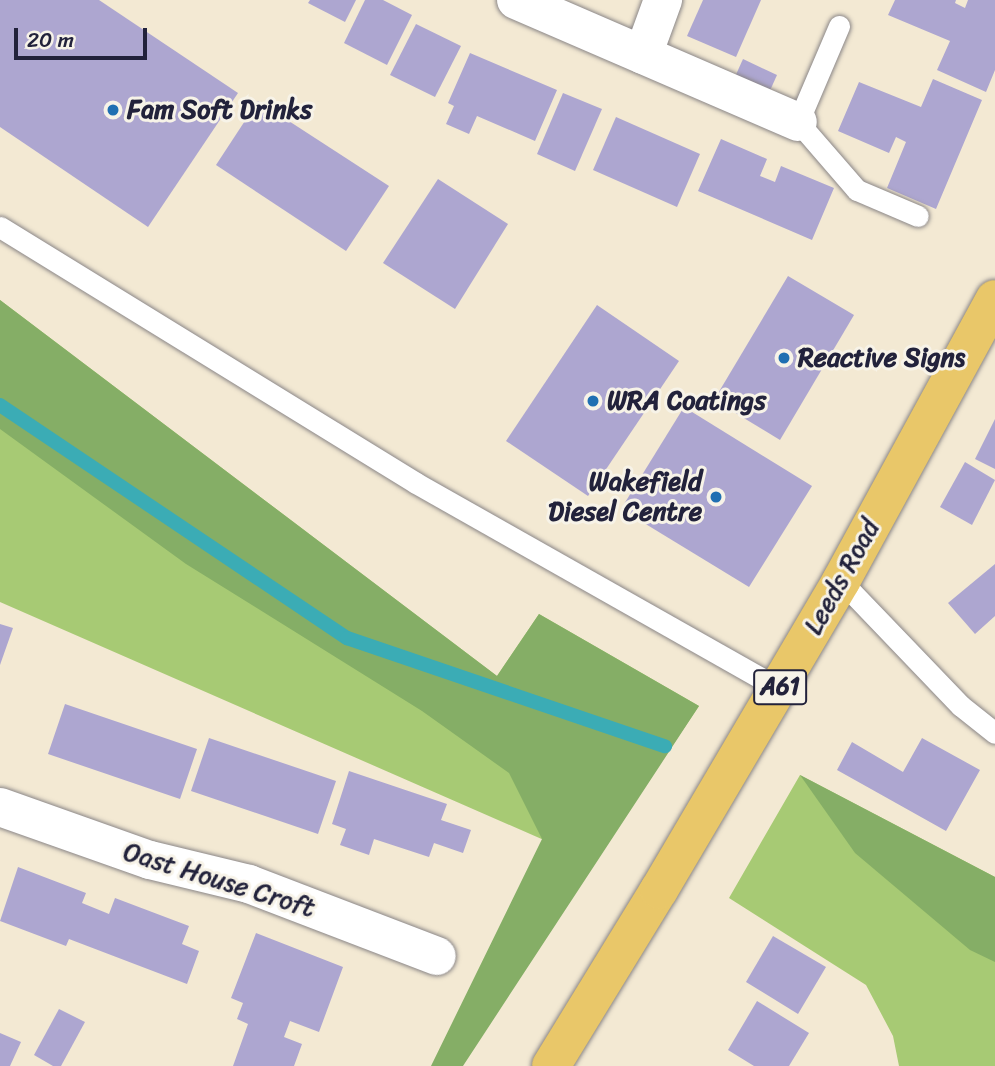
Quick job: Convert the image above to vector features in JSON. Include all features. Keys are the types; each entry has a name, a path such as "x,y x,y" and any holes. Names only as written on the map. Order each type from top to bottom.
{"main road":[{"name":"Leeds Road","path":"551,1066 842,581 995,299"}],"street":[{"path":"516,0 798,122"},
{"path":"643,55 663,0"},
{"name":"Oast House Croft","path":"0,807 150,860 249,884 438,956"}],"lane":[{"path":"839,26 798,122 858,190 918,216"},
{"path":"0,227 416,483 779,688"},
{"path":"842,581 961,706 995,733"}],"green space":[{"path":"0,300 497,676 539,614 699,706 594,862 0,602"},
{"path":"0,300 497,676 539,614 699,706 463,1066 431,1066 542,839 509,773 422,711 186,564 0,429"},
{"path":"800,775 995,877 995,1066 899,1066 893,1036 866,985 729,898"},
{"path":"800,775 995,877 995,962 970,950 855,853"}],"building":[{"name":"Fam Soft Drinks","path":"0,0 99,0 238,93 148,227 0,127"},
{"path":"310,0 356,0 345,22 308,3"},
{"path":"365,0 383,0 412,15 387,65 344,43"},
{"path":"703,0 761,0 736,57 687,36"},
{"path":"895,0 956,0 955,3 965,8 968,0 995,0 995,70 986,92 937,70 950,41 888,15"},
{"path":"416,24 461,46 435,97 390,75"},
{"path":"470,53 557,90 535,141 477,116 469,134 446,124 454,106 448,103"},
{"path":"743,59 777,75 768,95 734,79"},
{"path":"933,79 982,100 936,209 887,188 906,142 896,137 889,153 838,131 859,82 921,107"},
{"path":"563,93 602,109 575,171 537,154"},
{"path":"258,101 389,186 346,251 216,165"},
{"path":"616,117 700,154 677,207 593,170"},
{"path":"721,139 767,159 760,176 775,182 781,166 834,188 812,240 698,191"},
{"path":"438,179 508,224 455,309 383,263"},
{"name":"Reactive Signs","path":"788,276 854,315 780,440 714,400"},
{"name":"WRA Coatings","path":"597,305 679,361 588,496 506,441"},
{"name":"Wakefield Diesel Centre","path":"684,407 812,486 749,587 621,509"},
{"path":"995,419 995,469 975,459"},
{"path":"965,462 995,480 972,525 940,507"},
{"path":"995,564 995,616 975,634 948,603"},
{"path":"0,624 13,628 0,665"},
{"path":"65,704 197,749 180,799 48,754"},
{"path":"209,738 336,781 318,834 191,791"},
{"path":"922,738 980,770 946,831 837,770 852,742 903,772"},
{"path":"349,771 447,804 441,820 471,830 463,853 434,843 429,857 374,839 369,855 340,845 346,829 332,824"},
{"path":"18,867 86,893 82,903 109,914 115,898 189,926 182,944 199,951 187,984 69,939 66,946 0,921"},
{"path":"256,933 343,967 319,1032 290,1021 284,1037 302,1044 294,1066 233,1066 248,1024 237,1019 243,1003 231,998"},
{"path":"773,936 826,967 798,1014 746,982"},
{"path":"757,1001 809,1033 789,1066 754,1066 728,1050"},
{"path":"59,1009 85,1022 61,1066 53,1066 34,1055"},
{"path":"0,1033 21,1042 10,1066 0,1066"}],"waterway":[{"path":"0,405 347,638 665,746"}],"place":[{"name":"Fam Soft Drinks","path":"113,110"},
{"name":"Reactive Signs","path":"784,358"},
{"name":"WRA Coatings","path":"593,401"},
{"name":"Wakefield Diesel Centre","path":"716,497"}]}
